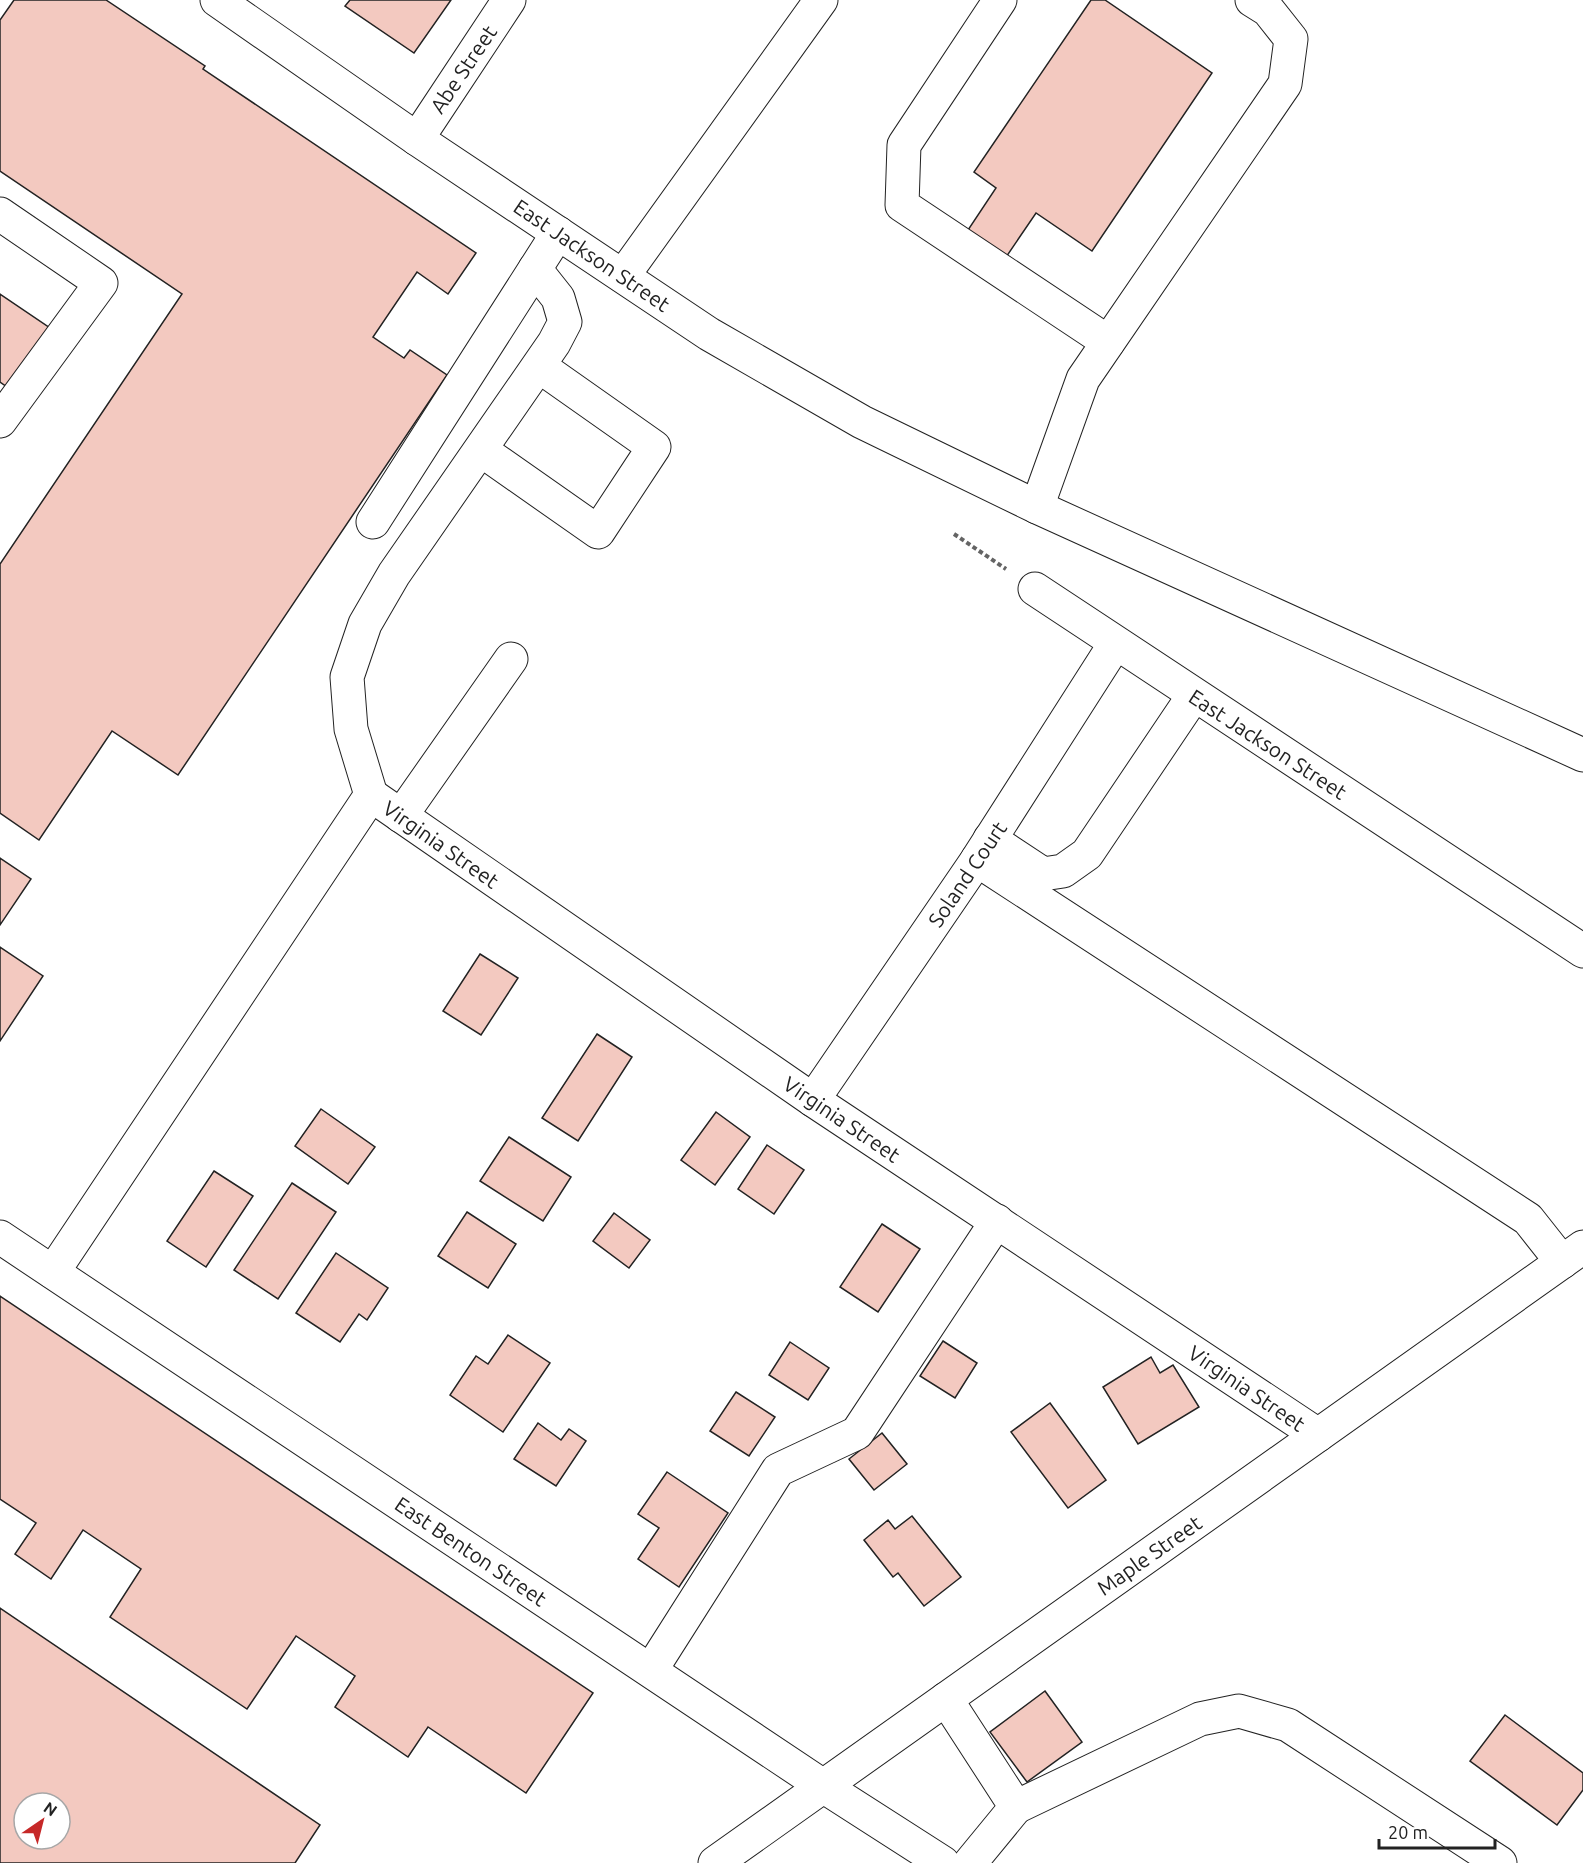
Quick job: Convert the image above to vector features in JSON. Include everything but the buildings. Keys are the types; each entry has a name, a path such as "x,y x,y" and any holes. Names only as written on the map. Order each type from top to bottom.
{"street":[{"name":"East Jackson Street","path":"217,0 417,139 709,334 862,422 1036,507 1583,755"},
{"name":"Abe Street","path":"417,139 509,0"},
{"path":"623,276 821,0"},
{"path":"1000,0 904,145 902,205 1108,342"},
{"path":"1036,507 1083,379 1285,84 1292,39 1268,10 1252,0"},
{"path":"0,214 101,283 0,421"},
{"path":"373,522 558,233"},
{"path":"52,1272 371,795 351,729 347,677 364,624 388,584 555,344 565,322 558,298 535,269"},
{"path":"481,450 598,532 654,447 539,366"},
{"name":"East Jackson Street","path":"1035,589 1583,951"},
{"name":"Soland Court","path":"813,1100 984,850 1115,644"},
{"path":"401,816 511,659"},
{"path":"984,850 1043,874 1063,871 1087,854 1194,695"},
{"name":"Virginia Street","path":"371,795 813,1100 1318,1435"},
{"path":"984,850 1528,1219 1572,1255"},
{"path":"651,1670 778,1470 857,1433 997,1221"},
{"name":"East Benton Street","path":"0,1237 824,1786 944,1863"},
{"name":"Maple Street","path":"715,1863 1572,1255"},
{"path":"946,1699 1016,1808"},
{"path":"970,1863 1016,1808 1200,1719 1239,1711 1288,1725 1500,1863"}],"path":[{"path":"954,534 1035,589"}]}
